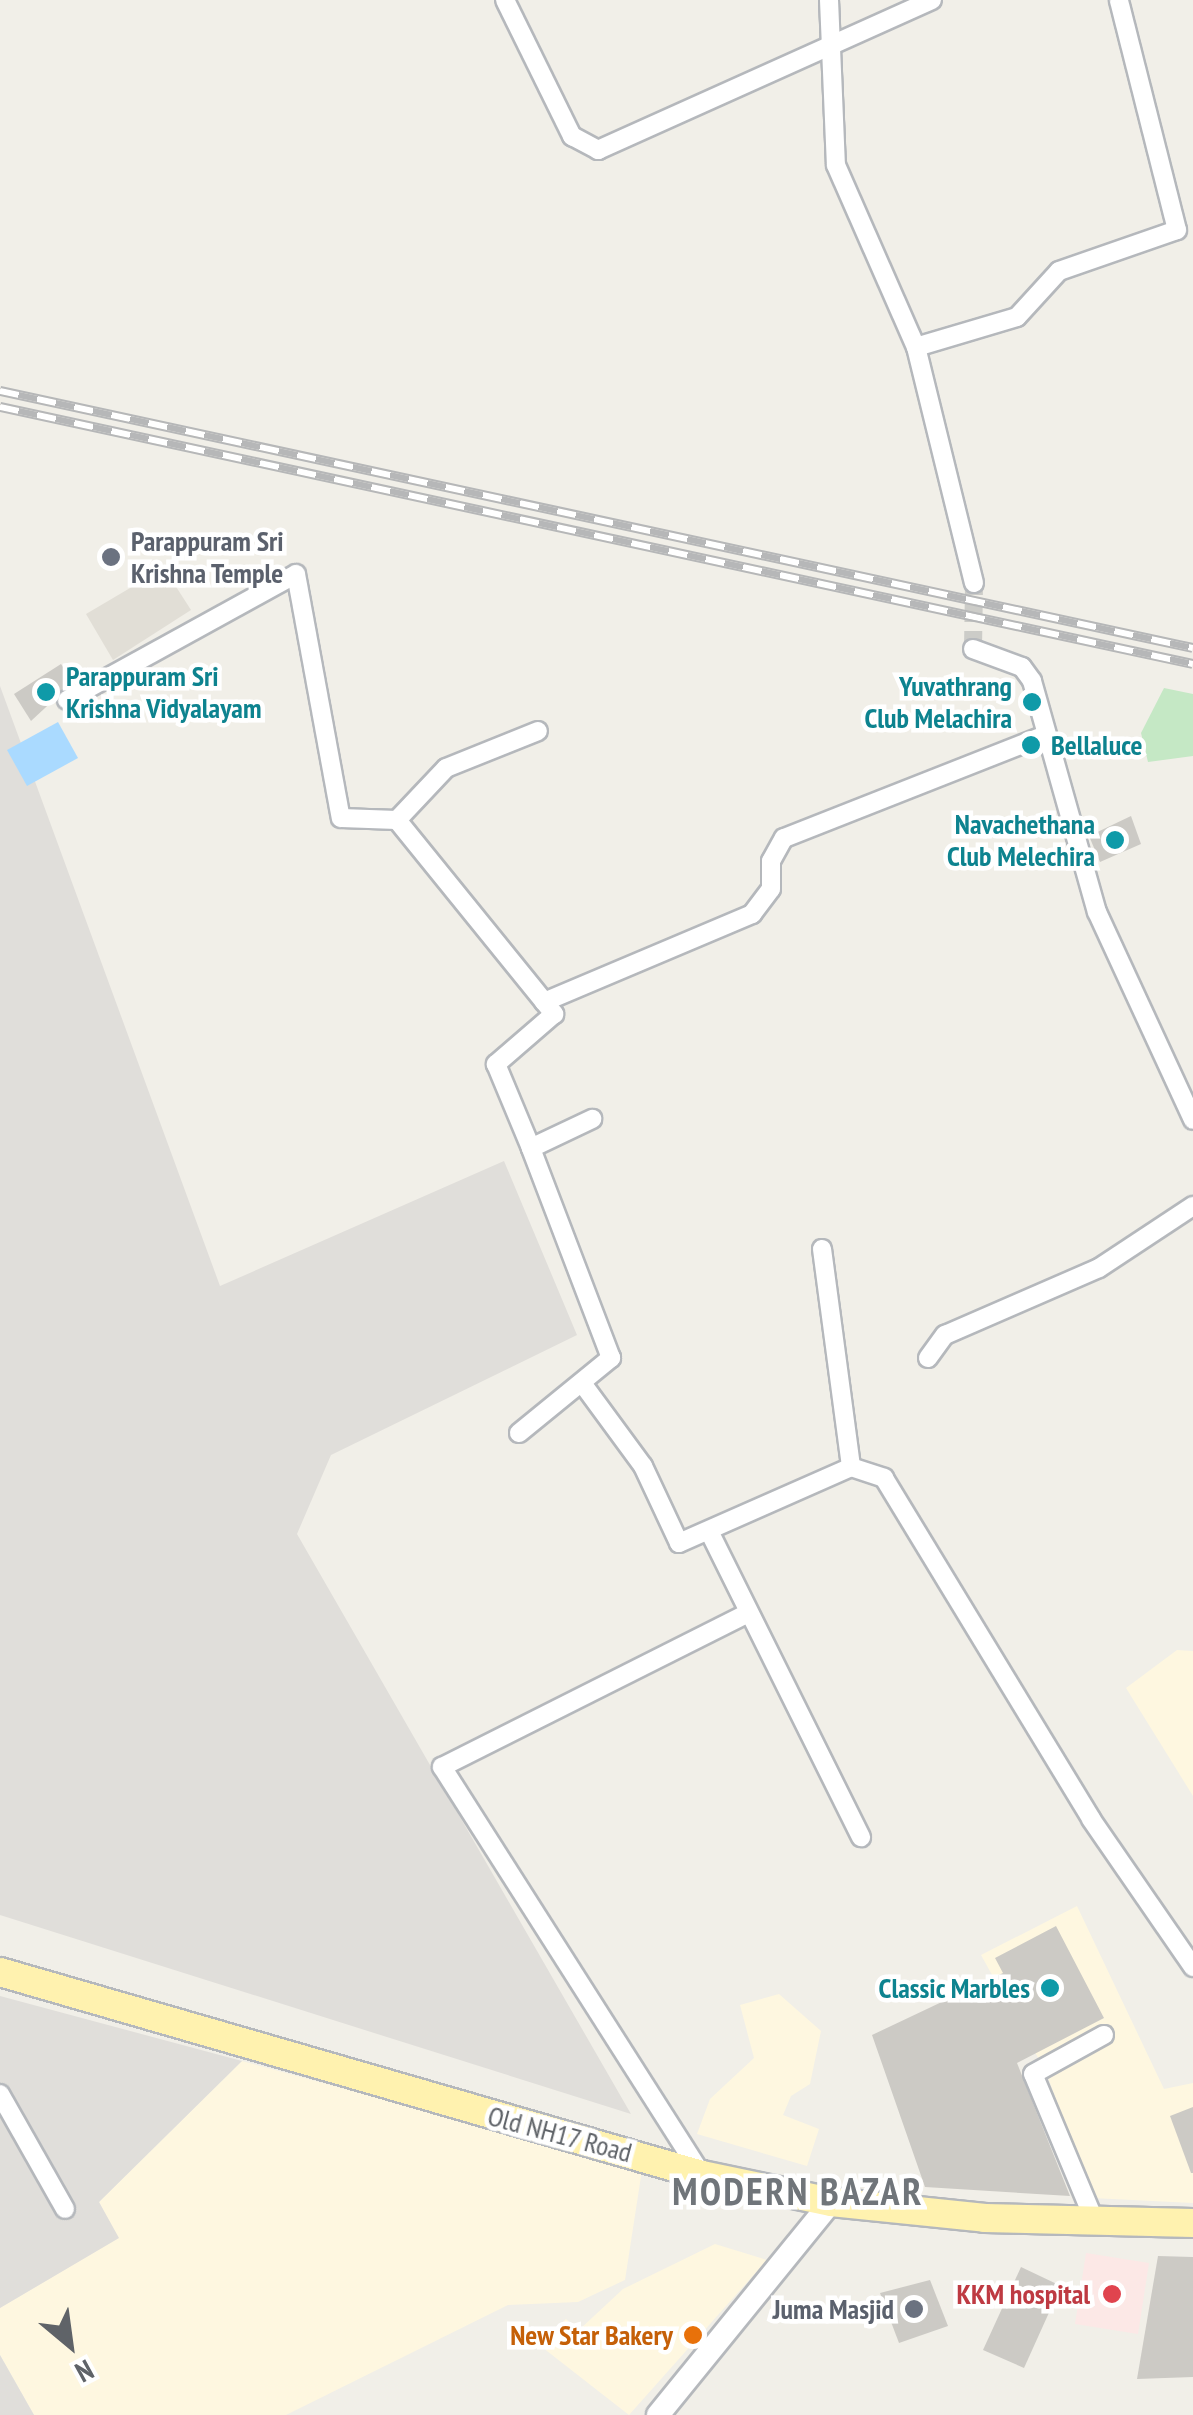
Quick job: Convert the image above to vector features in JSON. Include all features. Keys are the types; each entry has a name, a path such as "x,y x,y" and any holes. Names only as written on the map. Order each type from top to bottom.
{"main road":[{"name":"Old NH17 Road","path":"0,1972 702,2176 831,2202 1095,2222 1193,2223"},
{"path":"658,2415 831,2202"}],"street":[{"path":"505,0 572,136 598,150 832,38 932,0"},
{"path":"829,0 836,165 916,346 974,583"},
{"path":"916,346 1017,317 1060,271 1185,227 1120,0"},
{"path":"67,700 296,574 341,818 397,820 446,768 538,731"},
{"path":"973,650 1022,667 1046,735 1097,912 1193,1120"},
{"path":"544,1002 752,914 771,889 772,861 784,838 1046,735"},
{"path":"397,820 554,1014 496,1064 611,1358 519,1434"},
{"path":"531,1148 592,1119"},
{"path":"928,1358 945,1336 1099,1268 1193,1206"},
{"path":"822,1249 851,1467"},
{"path":"582,1382 643,1466 680,1543 851,1467 884,1478 1091,1819 1193,1967"},
{"path":"709,1531 861,1837"},
{"path":"702,2176 442,1767 748,1614"},
{"path":"1095,2222 1033,2074 1104,2035"},
{"path":"0,2094 65,2209"}],"shaded area":[{"path":"164,568 191,610 113,660 86,614"},
{"path":"0,686 220,1286 504,1161 577,1335 331,1455 297,1534 631,2114 0,1915"},
{"path":"1177,1650 1193,1651 1193,1796 1126,1688"},
{"name":"Classic Marbles","path":"1077,1906 1164,2089 1193,2083 1193,2203 1092,2198 1046,2072 981,1955"},
{"name":"Classic Marbles","path":"779,1994 821,2031 810,2084 791,2096 783,2115 819,2129 807,2166 697,2134 710,2099 754,2058 740,2005"},
{"path":"0,1996 242,2061 99,2202 119,2238 0,2308"},
{"path":"242,2061 642,2170 625,2280 578,2302 508,2305 286,2415 34,2415 0,2355 0,2308 118,2238 99,2202"},
{"path":"715,2244 767,2260 629,2415 538,2344 566,2319 579,2330 623,2289"},
{"name":"KKM hospital","path":"1086,2253 1149,2263 1138,2334 1075,2324"},
{"path":"0,2355 34,2415 0,2415"}],"green space":[{"path":"1164,688 1193,694 1193,756 1148,762 1141,733"}],"water":[{"path":"58,722 78,758 27,786 7,750"}],"building":[{"name":"Parappuram Sri Krishna Vidyalayam","path":"61,664 73,682 31,721 14,694"},
{"name":"Navachethana Club Melechira","path":"1131,816 1141,844 1100,862 1089,836"},
{"path":"1056,1926 1104,2018 1017,2063 1070,2196 925,2187 872,2035 1003,1973 995,1958"},
{"path":"1193,2107 1193,2173 1191,2173 1170,2116"},
{"path":"1158,2256 1193,2257 1193,2377 1137,2379"},
{"path":"1021,2267 1061,2286 1024,2368 983,2350"},
{"name":"Juma Masjid","path":"930,2280 948,2326 899,2343 880,2293"}],"tunnel":[{"path":"973,649 974,583"}],"railway":[{"path":"0,391 1193,648"},
{"path":"0,407 1193,664"}],"place":[{"name":"Parappuram Sri Krishna Temple","path":"111,557"},
{"name":"Parappuram Sri Krishna Vidyalayam","path":"46,692"},
{"name":"Yuvathrang Club Melachira","path":"1032,702"},
{"name":"Bellaluce","path":"1031,745"},
{"name":"Navachethana Club Melechira","path":"1115,840"},
{"name":"Classic Marbles","path":"1050,1988"},
{"name":"KKM hospital","path":"1112,2294"},
{"name":"Juma Masjid","path":"914,2309"},
{"name":"New Star Bakery","path":"693,2335"}],"district":[{"name":"MODERN BAZAR","path":"798,2191"}]}
